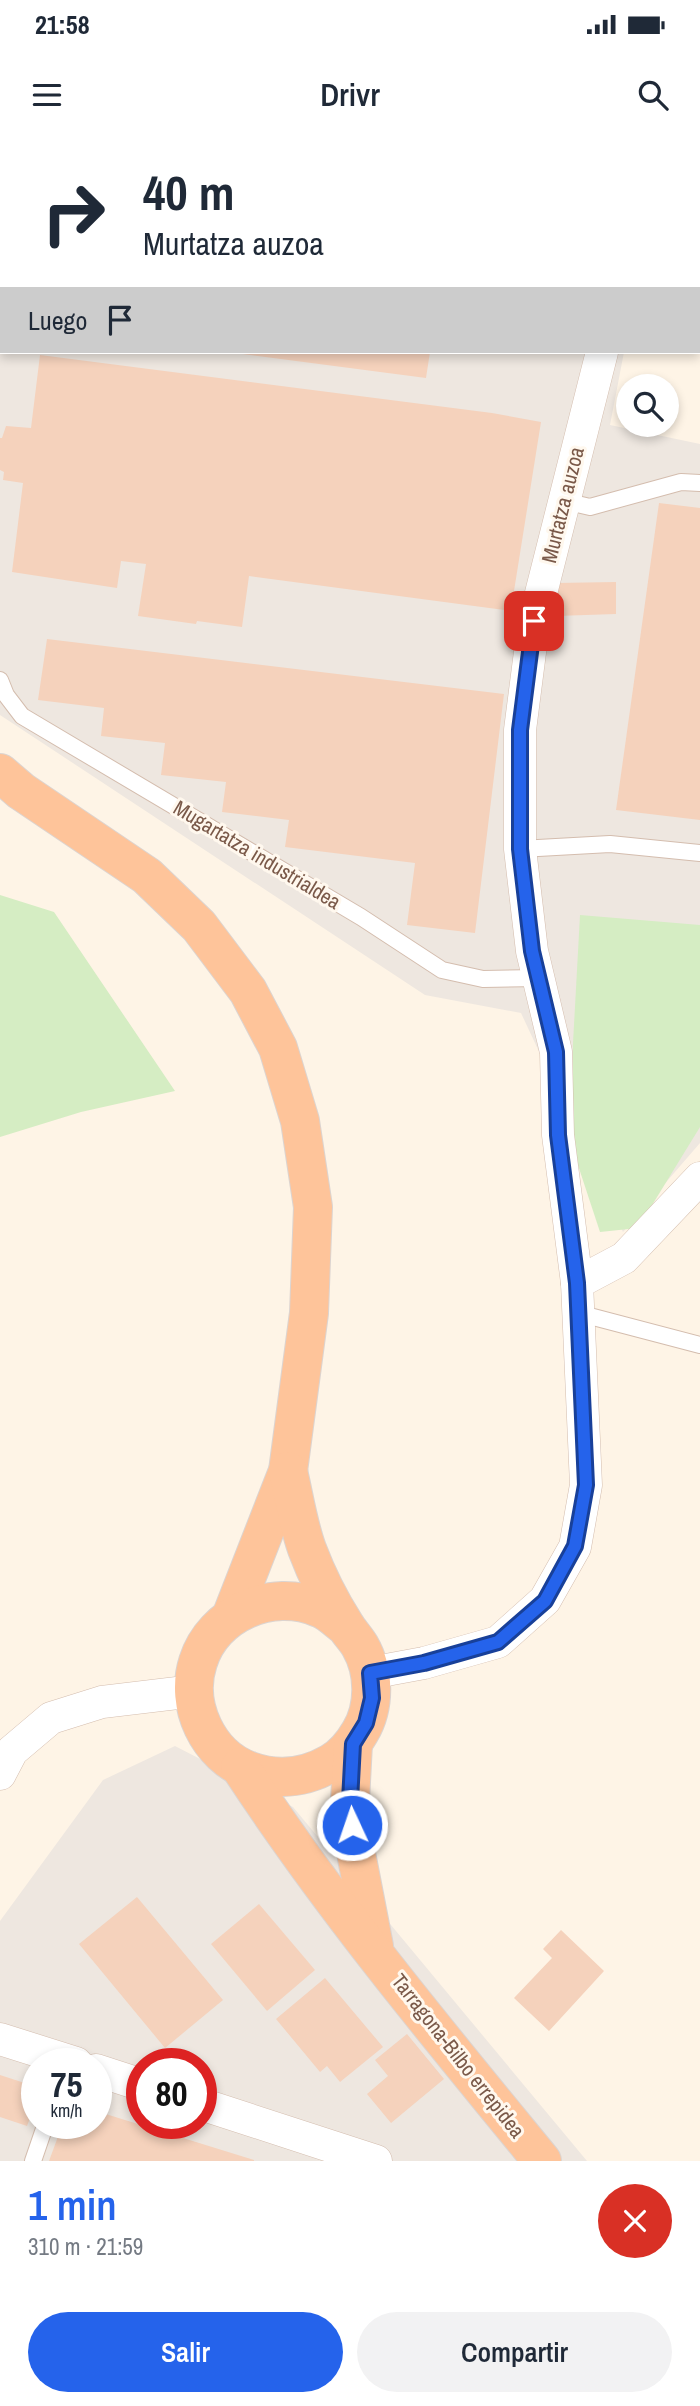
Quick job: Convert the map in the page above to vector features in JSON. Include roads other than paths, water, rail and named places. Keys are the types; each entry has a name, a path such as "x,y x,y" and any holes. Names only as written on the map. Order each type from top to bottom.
{"highway":[{"name":"Tarragona-Bilbo errepidea","path":"0,773 21,792 147,876 199,926 248,991 278,1048 300,1121 313,1207 309,1314 288,1471 231,1617"},
{"name":"Tarragona-Bilbo errepidea","path":"288,1471 307,1548 345,1626 361,1647 370,1673 372,1698 366,1723 353,1744 334,1761 313,1773 288,1778 264,1776 240,1767 222,1753 206,1735 198,1714 194,1691 198,1662 211,1636 231,1617 259,1603 289,1601 320,1608 345,1626"},
{"name":"Tarragona-Bilbo errepidea","path":"353,1744 350,1801 355,1848 375,1951"},
{"name":"Tarragona-Bilbo errepidea","path":"240,1767 323,1887 542,2161"}],"street":[{"name":"Murtatza auzoa","path":"370,1673 424,1663 498,1642 545,1601 575,1546 586,1485 578,1298 558,1135 556,1052 532,951 520,849 520,730 534,621 601,354"},
{"path":"578,1298 624,1258 700,1178"},
{"path":"0,1774 12,1751 51,1718 102,1702 194,1691"},
{"path":"0,2039 27,2048"},
{"path":"217,2109 376,2161"}],"lane":[{"path":"564,501 590,507 681,482 700,483"},
{"name":"Mugartatza industrialdea","path":"0,680 6,695 22,716 360,916 442,970 483,979 539,978"},
{"path":"520,849 610,844 700,853"},
{"path":"578,1298 700,1345"},
{"path":"33,2161 41,2139"}]}
